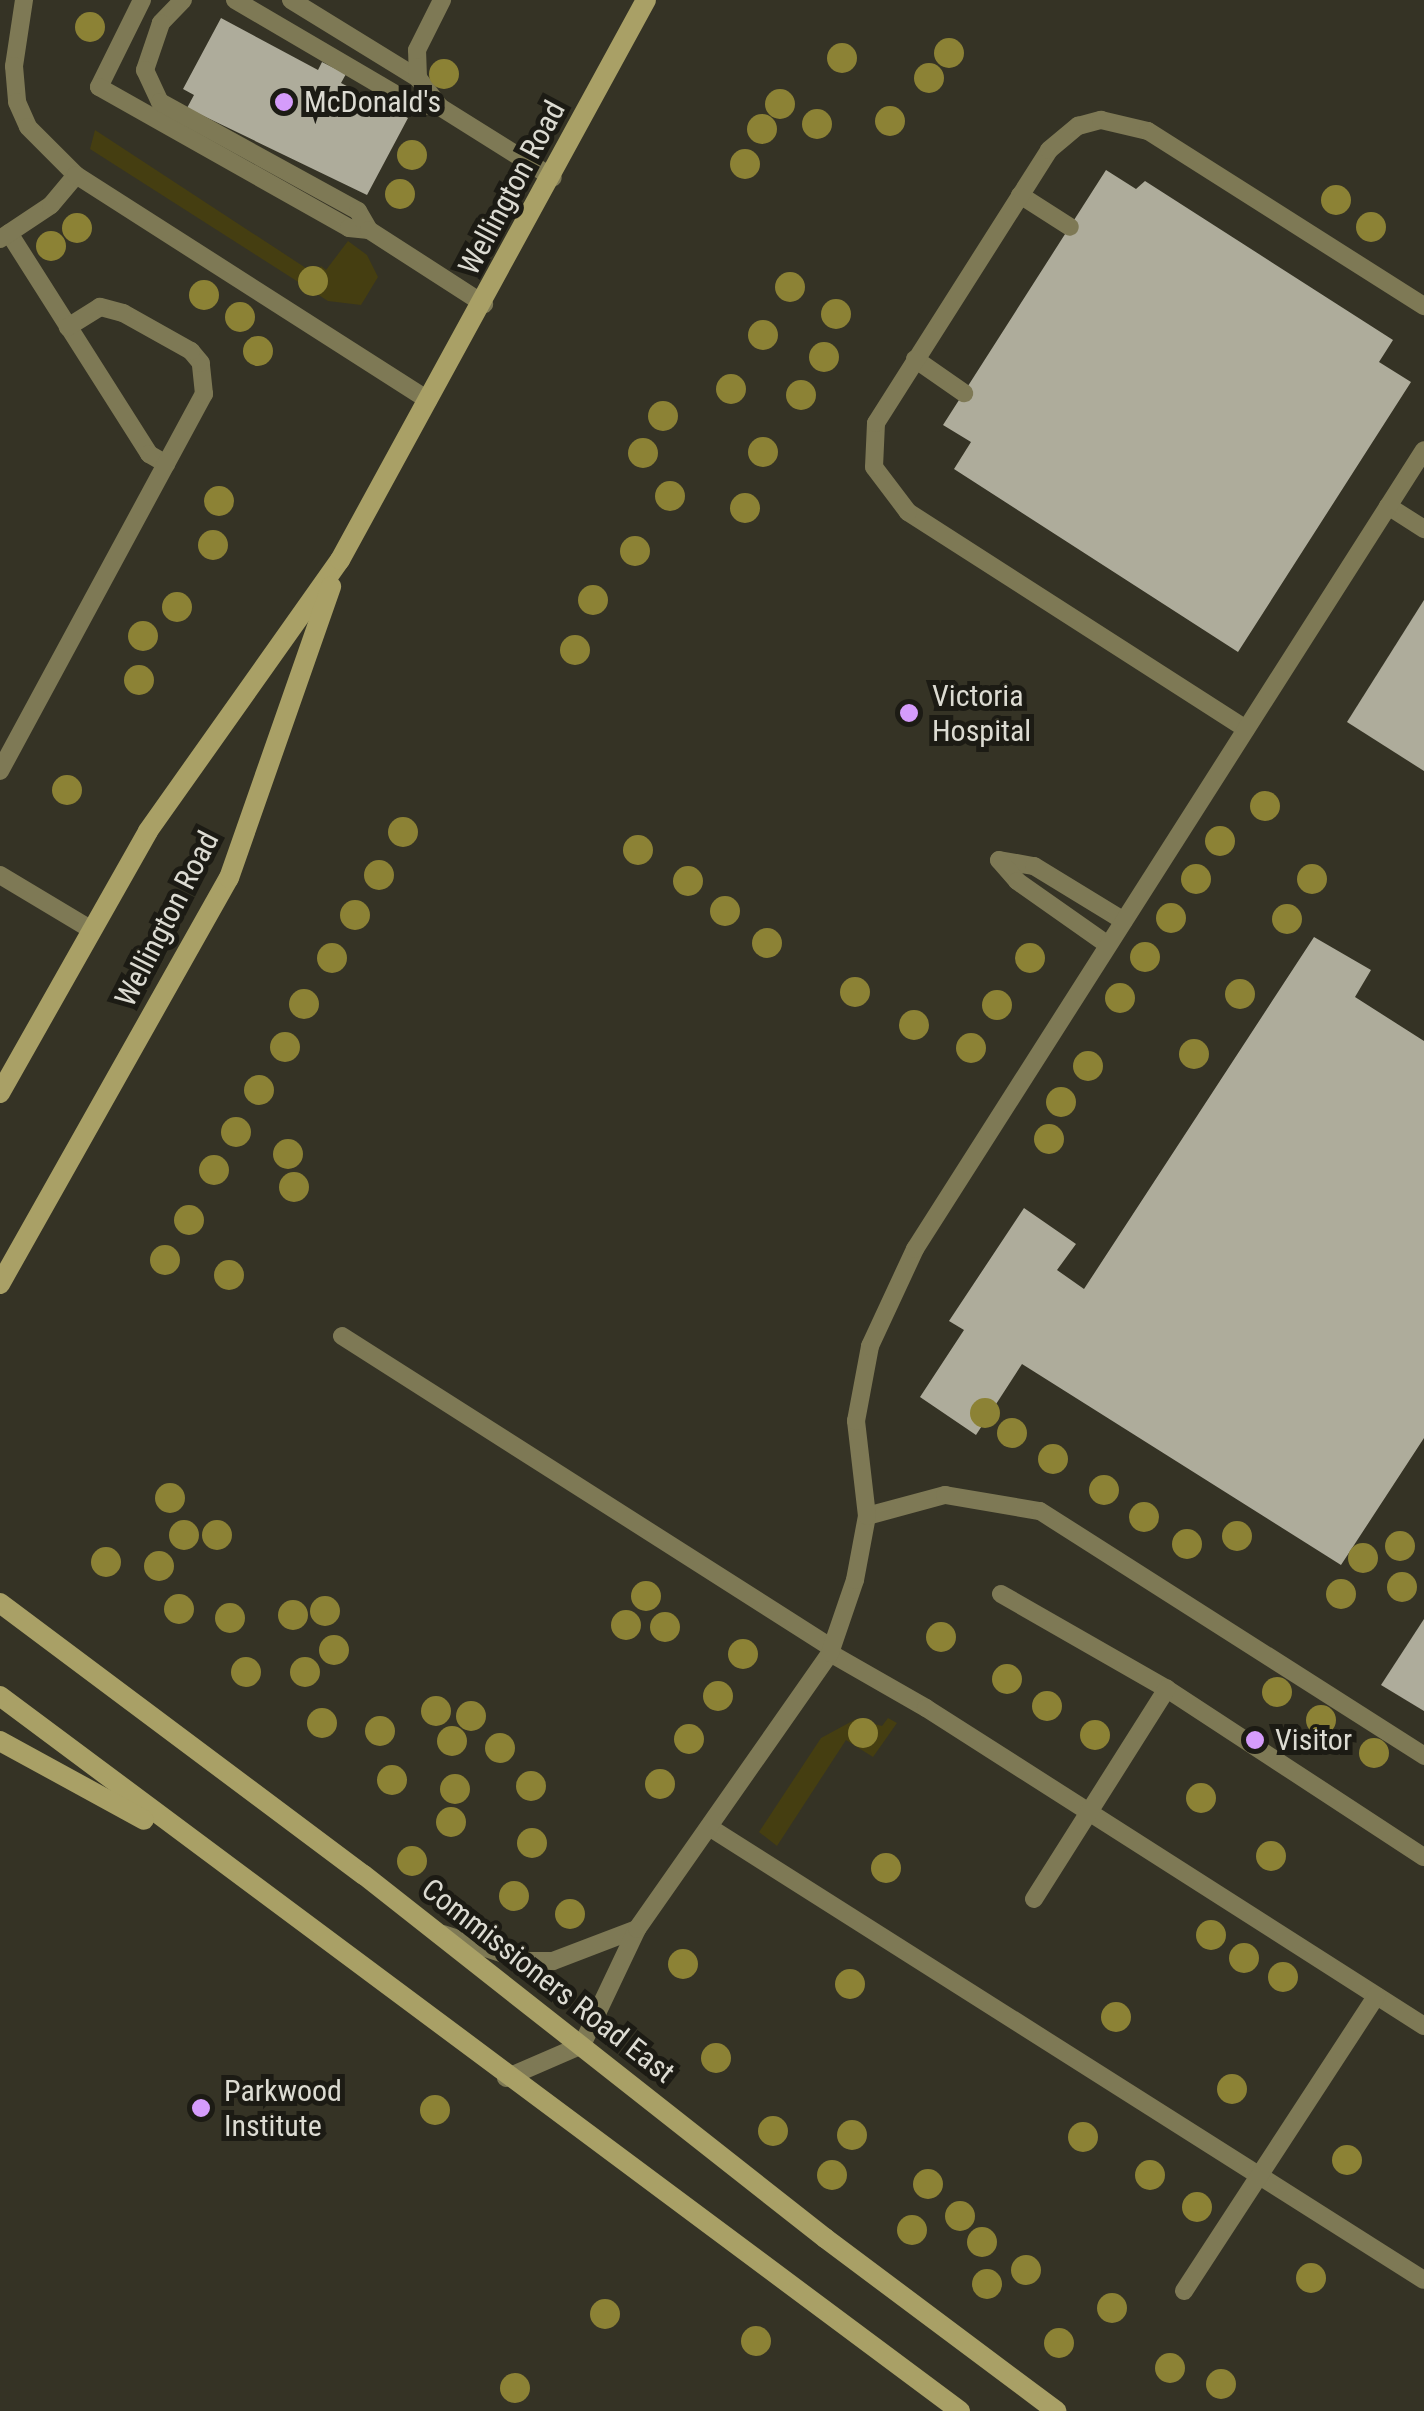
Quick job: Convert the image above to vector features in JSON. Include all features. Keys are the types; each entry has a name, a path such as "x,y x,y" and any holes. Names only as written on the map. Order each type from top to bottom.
{"main road":[{"name":"Wellington Road","path":"0,1093 148,831 340,560 553,178 646,0"},
{"name":"Wellington Road","path":"0,1284 229,878 340,560"},
{"name":"Commissioners Road East","path":"0,1603 582,2044 825,2238 1056,2411"},
{"path":"0,1696 506,2078 960,2411"},
{"path":"0,1740 207,1855"}],"lane":[{"path":"24,0 14,66 17,102 28,127 76,175 428,400"},
{"path":"142,0 99,87 349,228 368,230 484,304"},
{"path":"183,0 154,38 148,86 160,102 358,211 368,230"},
{"path":"235,0 414,105 440,107"},
{"path":"292,0 418,78 440,107 553,178"},
{"path":"418,78 416,50 442,0"},
{"path":"1246,729 891,498 874,467 872,437 915,360 1062,135 1101,120 1132,123 1424,306"},
{"path":"76,175 52,205 4,236 149,454 166,464"},
{"path":"1020,195 1070,227"},
{"path":"0,771 204,394 201,363 180,343 110,308 68,327"},
{"path":"915,360 964,392"},
{"path":"506,2078 582,2044 638,1929 831,1650 867,1516 856,1421 870,1346 915,1248 1424,450"},
{"path":"1388,506 1424,528"},
{"path":"1108,945 1017,882 999,860 1034,866 1124,921"},
{"path":"0,875 92,930"},
{"path":"342,1336 1424,2026"},
{"path":"867,1516 945,1495 1040,1511 1424,1756"},
{"path":"1001,1594 1166,1689 1424,1856"},
{"path":"1034,1898 1166,1689"},
{"path":"709,1827 1424,2280"},
{"path":"434,1931 525,1961 570,1956 638,1929"},
{"path":"1184,2291 1255,2173 1376,1996"}],"shaded area":[{"path":"95,130 315,274 321,266 326,270 348,241 367,255 378,277 361,305 328,301 90,149"},
{"path":"888,1718 897,1723 873,1757 846,1740 777,1846 759,1832 821,1738 856,1719 882,1726"}],"building":[{"name":"McDonald's","path":"221,18 318,70 322,62 346,74 341,83 408,118 367,195 187,108 194,95 183,89"},
{"path":"1106,170 1136,189 1145,181 1393,340 1379,362 1411,382 1238,652 954,469 971,442 943,425"},
{"path":"1424,600 1424,771 1347,722"},
{"path":"1314,937 1371,970 1355,997 1424,1041 1424,1438 1341,1565 1022,1364 976,1435 920,1397 964,1330 949,1321 1024,1208 1076,1244 1057,1270 1084,1289"},
{"path":"1424,1619 1424,1711 1381,1685"}],"place":[{"name":"McDonald's","path":"284,102"},
{"name":"Victoria Hospital","path":"909,713"},
{"name":"Visitor","path":"1255,1740"},
{"name":"Parkwood Institute","path":"201,2108"}]}
